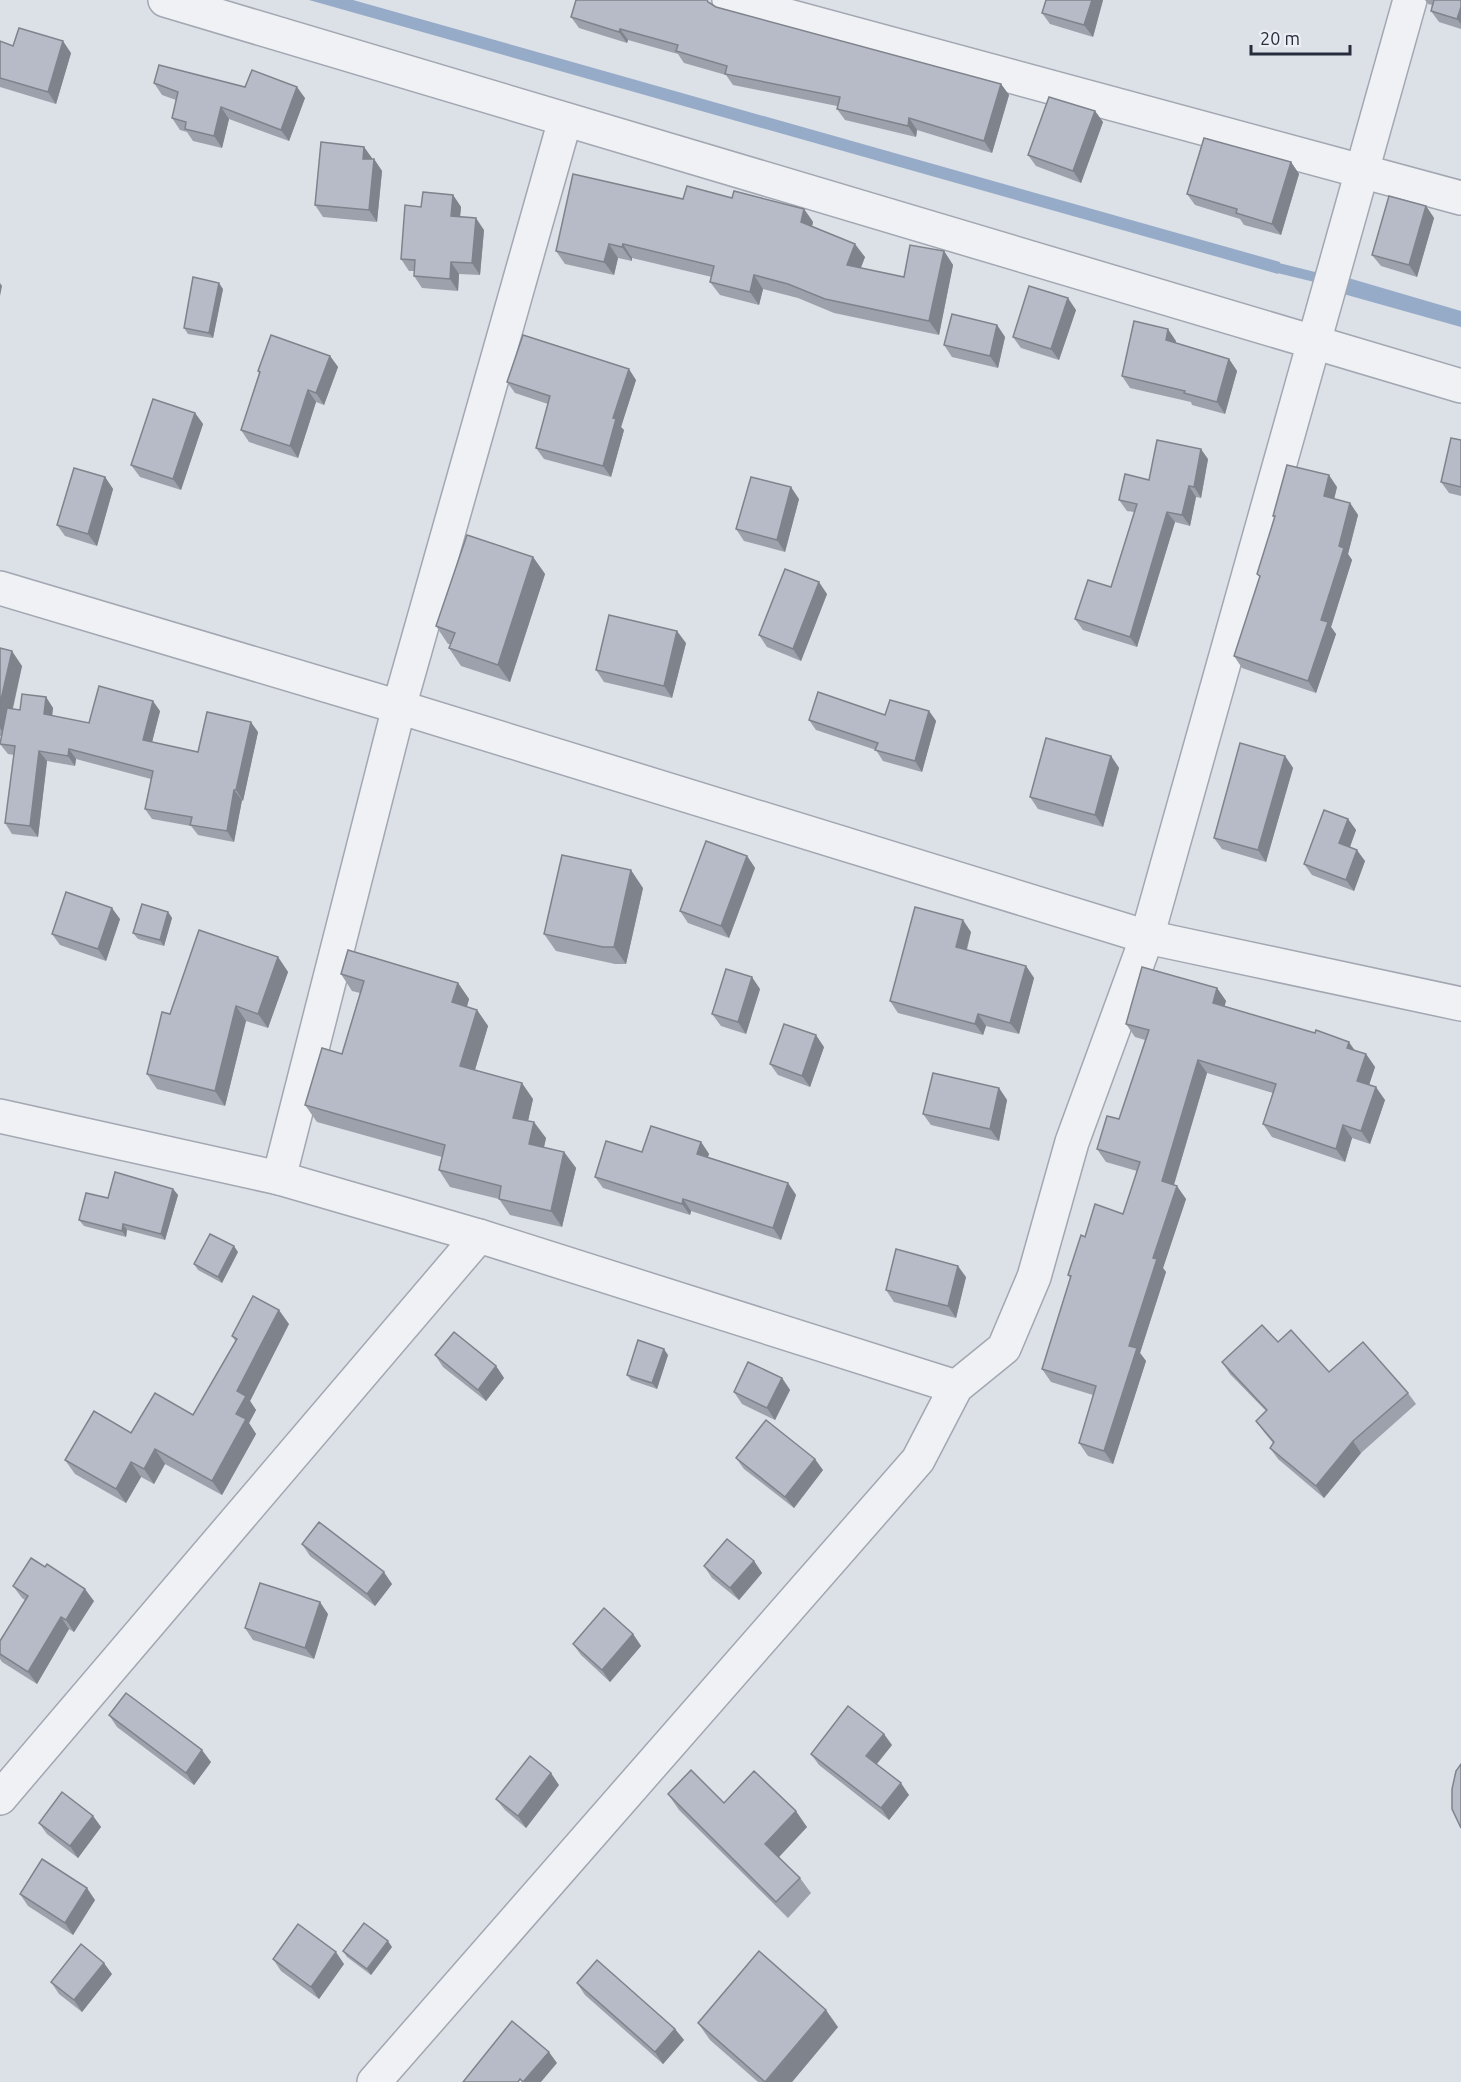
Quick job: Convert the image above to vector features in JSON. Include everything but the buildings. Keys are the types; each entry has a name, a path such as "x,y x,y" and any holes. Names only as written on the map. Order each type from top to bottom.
{"street":[{"path":"165,0 1461,386"},
{"path":"729,0 1461,198"},
{"path":"374,2082 918,1460 956,1387 1004,1348 1034,1278 1072,1142 1147,937 1316,342 1410,0"},
{"path":"279,1178 399,707 565,120"},
{"path":"0,588 399,707 1147,937 1461,1004"},
{"path":"0,1116 279,1178 479,1236 956,1387"},
{"path":"0,1798 479,1236"}],"water":[{"path":"309,0 353,0 1280,262 1278,274"},
{"path":"1345,277 1461,311 1461,327 1340,293"}],"waterway":[{"path":"1266,265 1327,280"}]}
